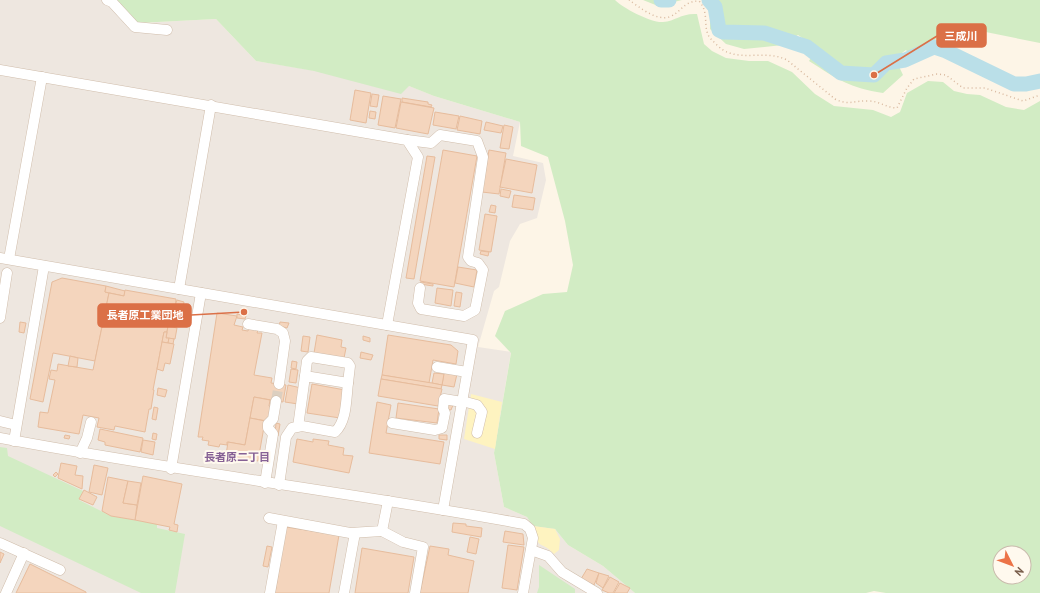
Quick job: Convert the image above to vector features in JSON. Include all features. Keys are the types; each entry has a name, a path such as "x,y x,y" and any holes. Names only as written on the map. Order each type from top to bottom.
{"street":[{"path":"107,0 112,2 135,27 167,30"},
{"path":"0,70 211,105 407,140 431,143 440,135 477,141 483,157 468,257 471,261 478,263 483,270 475,310 464,316 421,309 418,303 420,288"},
{"path":"42,78 5,258 473,340 443,510"},
{"path":"179,289 211,105"},
{"path":"387,325 418,157 407,140"},
{"path":"14,441 44,266"},
{"path":"0,318 7,273"},
{"path":"171,469 201,293"},
{"path":"248,324 277,329 283,333 285,341 279,384"},
{"path":"279,485 286,436 292,428 298,427 335,432 340,428 343,419 348,383 350,366 348,363 311,358 307,361 298,427"},
{"path":"437,367 467,372"},
{"path":"305,376 348,383"},
{"path":"392,423 435,430 442,428 445,413 443,409 444,399 477,405 482,412 476,433"},
{"path":"265,483 273,434 268,428 268,424 273,419 276,401"},
{"path":"0,421 16,425"},
{"path":"80,453 87,438 91,422"},
{"path":"0,438 171,469 388,501 524,524 530,529 533,538 523,593"},
{"path":"382,531 388,501"},
{"path":"269,518 355,533 382,531 403,542 423,547 415,593"},
{"path":"270,593 283,521"},
{"path":"344,593 355,533"},
{"path":"0,543 60,570"},
{"path":"531,550 548,556 562,572 591,592"},
{"path":"6,593 24,553"}],"path":[{"path":"629,0 658,17 669,17 690,1 699,1 704,7 709,36 726,52 736,54 778,56 787,60 834,99 842,103 869,101 890,108 897,108 907,88 914,79 937,74 946,74 963,88 985,88 1017,100 1023,101 1040,94"}],"shaded area":[{"path":"0,0 114,0 139,23 216,19 256,61 409,86 434,96 520,122 513,156 543,163 546,180 537,218 520,224 510,241 499,287 494,291 478,347 511,352 494,453 504,507 527,517 531,522 555,529 568,545 603,566 635,593 0,593"}],"green space":[{"path":"114,0 615,0 624,7 658,22 668,21 691,14 697,14 704,44 712,51 726,58 749,61 768,61 792,72 815,94 834,106 873,110 891,117 900,112 907,93 928,81 943,82 954,91 980,95 1006,107 1024,110 1040,101 1040,593 886,593 874,591 866,593 635,593 603,566 568,545 555,529 533,526 527,517 504,507 494,453 511,353 495,336 505,311 543,294 567,292 573,265 565,221 548,157 521,146 520,122 434,96 409,86 401,94 314,71 256,61 216,19 138,23"},
{"path":"643,0 682,0 658,6"},
{"path":"706,0 1040,0 1040,43 966,28 941,32 929,49 912,58 906,50 895,58 903,75 883,93 871,91 844,82 809,61 817,48 798,35 783,45 744,49 726,44 710,29 710,2"},
{"path":"0,447 7,448 8,456 83,491 79,500 111,516 157,524 157,528 185,534 175,593 141,593 0,526"},
{"path":"539,565 575,589 575,593 537,593 539,587"}],"sand":[{"path":"471,394 502,402 495,449 464,439"},
{"path":"533,526 555,529 560,539 559,550 554,554 540,544 536,539"}],"building":[{"path":"355,90 371,93 366,123 350,120"},
{"path":"372,94 379,95 377,107 370,106"},
{"path":"383,96 401,99 395,128 378,125"},
{"path":"402,98 428,102 428,104 432,105 431,107 402,102"},
{"path":"401,102 434,108 428,134 396,128"},
{"path":"370,111 376,112 375,119 369,118"},
{"path":"435,112 459,116 456,129 433,125"},
{"path":"460,116 482,121 480,134 457,130"},
{"path":"486,122 503,126 501,133 484,130"},
{"path":"504,125 513,127 509,149 500,148"},
{"path":"443,150 477,156 454,287 420,281"},
{"path":"489,150 506,153 499,194 482,192"},
{"path":"427,156 435,157 414,279 406,278"},
{"path":"506,159 537,165 532,193 500,187"},
{"path":"501,189 511,191 509,198 500,196"},
{"path":"514,195 535,198 533,210 512,207"},
{"path":"491,205 496,206 495,213 489,212"},
{"path":"485,214 497,216 491,252 479,250"},
{"path":"481,251 489,252 488,256 480,254"},
{"path":"458,267 477,270 474,287 455,283"},
{"path":"62,278 106,286 105,292 109,293 95,361 53,353 43,402 30,399 52,282"},
{"path":"421,282 433,284 433,286 420,284"},
{"path":"106,286 125,291 124,296 105,292"},
{"path":"437,288 453,290 451,306 435,303"},
{"path":"125,290 176,299 173,327 168,326 167,332 164,332 151,409 149,409 145,432 115,426 114,430 97,427 99,418 83,415 79,434 38,427 40,412 48,413 55,380 49,379 51,370 57,371 58,364 93,370 109,293 124,296"},
{"path":"456,292 462,293 460,307 454,306"},
{"path":"177,300 184,302 183,308 175,306"},
{"path":"217,313 237,316 234,325 243,327 242,330 248,331 249,328 258,330 257,333 262,333 254,375 272,378 271,383 286,385 283,402 254,397 245,445 227,442 227,445 220,444 219,447 208,445 209,441 202,440 203,437 198,437"},
{"path":"237,314 246,316 245,319 237,318"},
{"path":"20,322 26,323 24,333 19,332"},
{"path":"280,322 289,323 287,328 279,326"},
{"path":"168,326 177,328 175,339 166,338"},
{"path":"164,332 167,332 166,338 169,338 168,343 162,342"},
{"path":"317,335 342,340 341,347 346,348 344,358 314,353"},
{"path":"388,335 451,345 458,351 456,364 433,360 429,383 382,375"},
{"path":"303,336 310,337 308,352 301,351"},
{"path":"363,336 370,338 370,342 363,340"},
{"path":"169,338 174,339 173,344 168,343"},
{"path":"162,342 174,344 170,364 165,363 163,371 157,369"},
{"path":"361,352 373,355 371,360 360,358"},
{"path":"70,356 78,358 77,367 68,366"},
{"path":"292,361 297,362 296,369 291,368"},
{"path":"291,369 298,370 296,383 289,382"},
{"path":"444,372 457,374 454,387 442,385"},
{"path":"434,373 444,374 442,385 432,383"},
{"path":"382,375 442,385 441,389 381,379"},
{"path":"381,379 442,389 438,406 378,396"},
{"path":"312,384 345,390 340,418 307,413"},
{"path":"288,385 301,388 298,404 285,402"},
{"path":"158,388 167,390 165,397 157,395"},
{"path":"254,397 270,400 269,406 272,407 267,421 250,418"},
{"path":"377,402 391,405 386,433 444,442 440,464 369,453"},
{"path":"398,403 439,409 437,423 396,418"},
{"path":"447,403 453,405 451,410 446,409"},
{"path":"154,407 158,408 156,420 152,419"},
{"path":"250,418 265,421 258,461 226,455 228,442 245,445"},
{"path":"276,423 280,424 278,436 275,435"},
{"path":"100,429 143,438 140,452 105,445 105,442 98,440"},
{"path":"153,433 157,434 156,440 152,439"},
{"path":"65,435 70,436 69,439 64,438"},
{"path":"439,435 447,435 447,440 439,439"},
{"path":"297,439 313,442 313,439 329,441 328,445 344,448 343,455 353,456 349,473 293,462"},
{"path":"143,440 155,442 153,455 141,452"},
{"path":"61,463 77,466 75,475 83,476 82,489 58,478"},
{"path":"94,465 108,468 102,495 89,492"},
{"path":"56,472 58,474 55,477 53,475"},
{"path":"143,476 182,484 174,524 178,525 177,532 169,530 170,527 135,520"},
{"path":"108,477 128,481 123,503 137,505 135,520 111,516 102,511"},
{"path":"128,481 141,483 137,505 123,503"},
{"path":"84,490 97,497 93,505 79,499"},
{"path":"453,523 466,524 466,526 482,528 481,537 452,532"},
{"path":"286,527 339,535 329,593 275,593"},
{"path":"505,531 523,534 524,545 503,542"},
{"path":"470,537 479,539 476,554 467,552"},
{"path":"508,545 524,547 517,590 502,588"},
{"path":"267,546 272,547 268,567 263,566"},
{"path":"430,546 449,549 448,555 474,561 468,593 420,593"},
{"path":"362,548 414,557 408,593 355,593"},
{"path":"0,552 4,554 0,563"},
{"path":"30,564 86,592 86,593 16,593"},
{"path":"587,569 599,573 594,585 581,579"},
{"path":"599,573 609,576 603,588 596,583"},
{"path":"610,577 619,582 613,593 602,590"},
{"path":"620,583 630,588 627,593 614,593"}],"waterway":[{"path":"661,0 669,0"},
{"path":"709,0 715,7 719,30 723,32 764,33 807,47 841,73 874,75 886,63 905,60 934,47 946,51 1014,84 1026,84 1040,81"}],"tunnel":[{"path":"276,401 279,384"}],"place":[{"name":"三成川","path":"874,75"},
{"name":"長者原工業団地","path":"244,312"}],"district":[{"name":"長者原二丁目","path":"237,457"}]}
